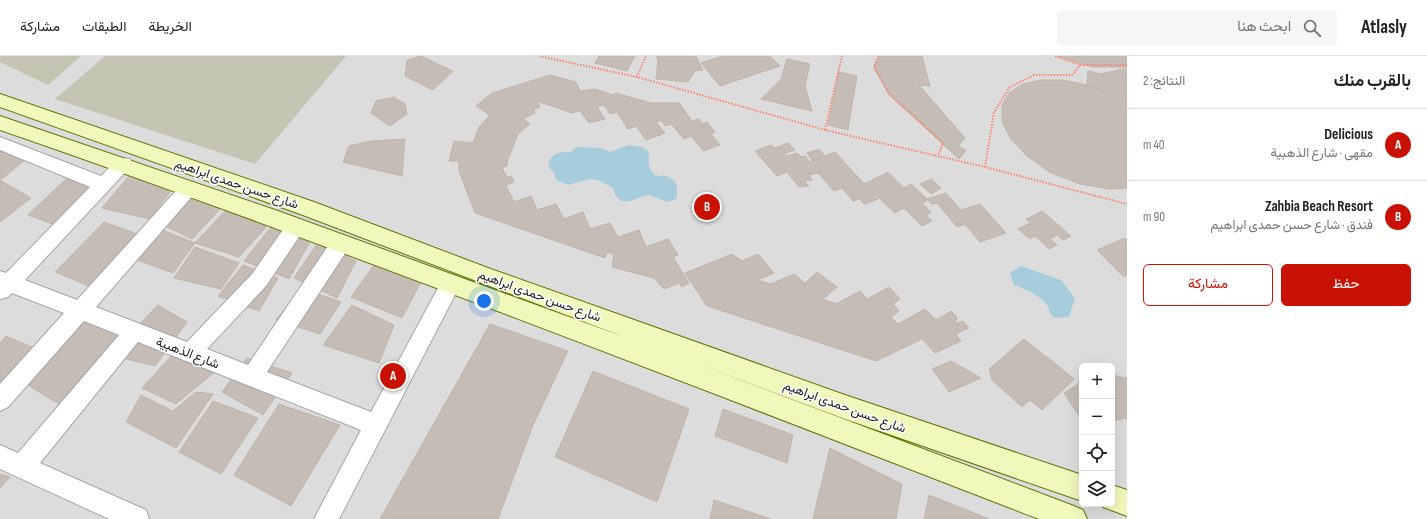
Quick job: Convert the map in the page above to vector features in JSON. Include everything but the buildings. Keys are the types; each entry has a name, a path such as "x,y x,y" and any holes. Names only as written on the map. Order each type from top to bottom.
{"main road":[{"name":"شارع حسن حمدى ابراهيم","path":"0,100 307,208 480,274 845,407 1079,487"},
{"name":"شارع حسن حمدى ابراهيم","path":"0,122 124,164 451,283 1074,519"},
{"path":"1115,499 1127,503"}],"street":[{"path":"0,143 104,185"},
{"path":"3,285 124,164"},
{"path":"0,400 189,188"},
{"path":"190,353 259,280 296,226"},
{"path":"252,377 341,243"},
{"path":"326,519 451,283"},
{"name":"شارع الذهبية","path":"3,285 79,310 376,425"},
{"path":"22,467 134,332"},
{"path":"0,457 137,519"}],"path":[{"path":"539,56 636,77 825,130 985,167 1127,204"},
{"path":"636,77 646,56"},
{"path":"825,130 842,56"},
{"path":"878,56 874,68 889,94 943,143 938,156"},
{"path":"1054,56 1080,65 1127,65"},
{"path":"985,167 994,112 1010,87 1034,76 1072,75 1080,65"}],"shaded area":[{"path":"0,56 1127,56 1127,519 0,519"},
{"path":"0,56 81,56 48,85 0,62"},
{"path":"105,56 346,56 255,164 55,99"}],"water":[{"path":"629,145 642,147 649,152 649,163 653,173 673,179 677,188 676,199 667,202 649,195 633,200 623,201 619,199 613,188 598,180 589,179 568,185 556,180 554,173 548,166 553,156 563,152 571,152 576,147 601,148 610,152"},
{"path":"1021,266 1061,280 1075,298 1069,317 1054,318 1047,305 1040,298 1014,285 1010,273"}],"place":[{"name":"Zahbia Beach Resort","path":"707,207"},
{"name":"Delicious","path":"393,376"}]}
